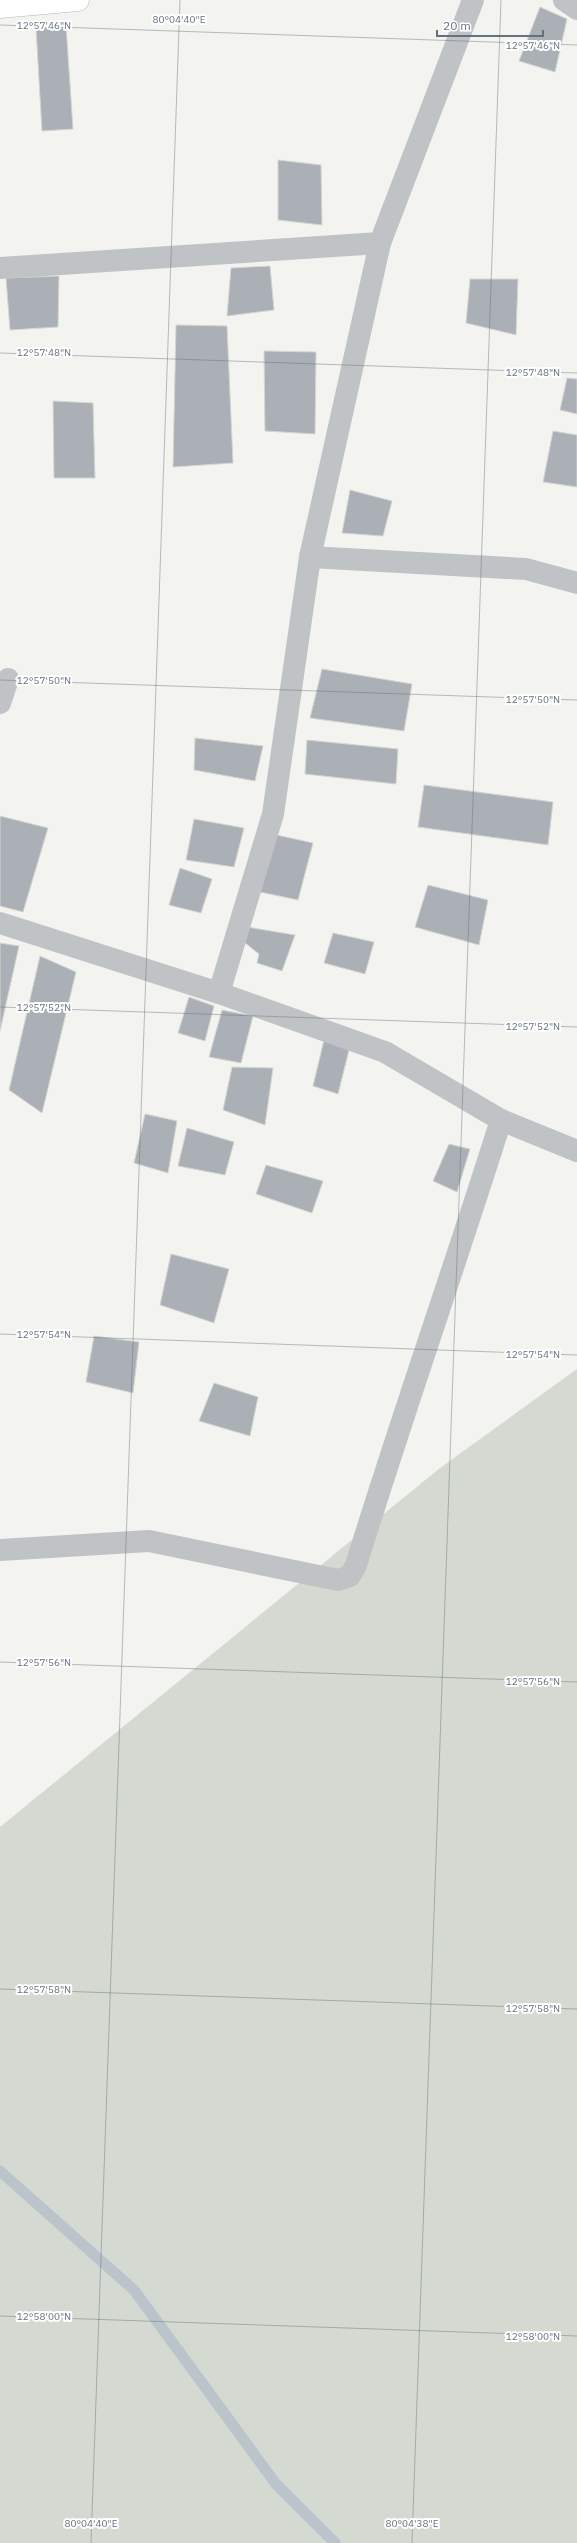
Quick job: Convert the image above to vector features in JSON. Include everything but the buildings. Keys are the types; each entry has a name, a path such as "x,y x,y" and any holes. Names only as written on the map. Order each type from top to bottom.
{"street":[{"path":"0,7 78,0"},
{"path":"219,993 273,814 310,557 380,243 473,0"},
{"path":"564,0 577,9"},
{"path":"0,268 380,243"},
{"path":"310,557 526,569 577,583"},
{"path":"0,703 8,679"},
{"path":"0,923 219,993 385,1052 501,1120 577,1151"},
{"path":"0,1550 149,1541 338,1580 350,1576 356,1566 402,1419 450,1282 501,1120"}],"shaded area":[{"path":"577,1369 577,2543 0,2543 0,1827 440,1468"}],"waterway":[{"path":"0,2171 134,2290 276,2484 335,2543"}]}
